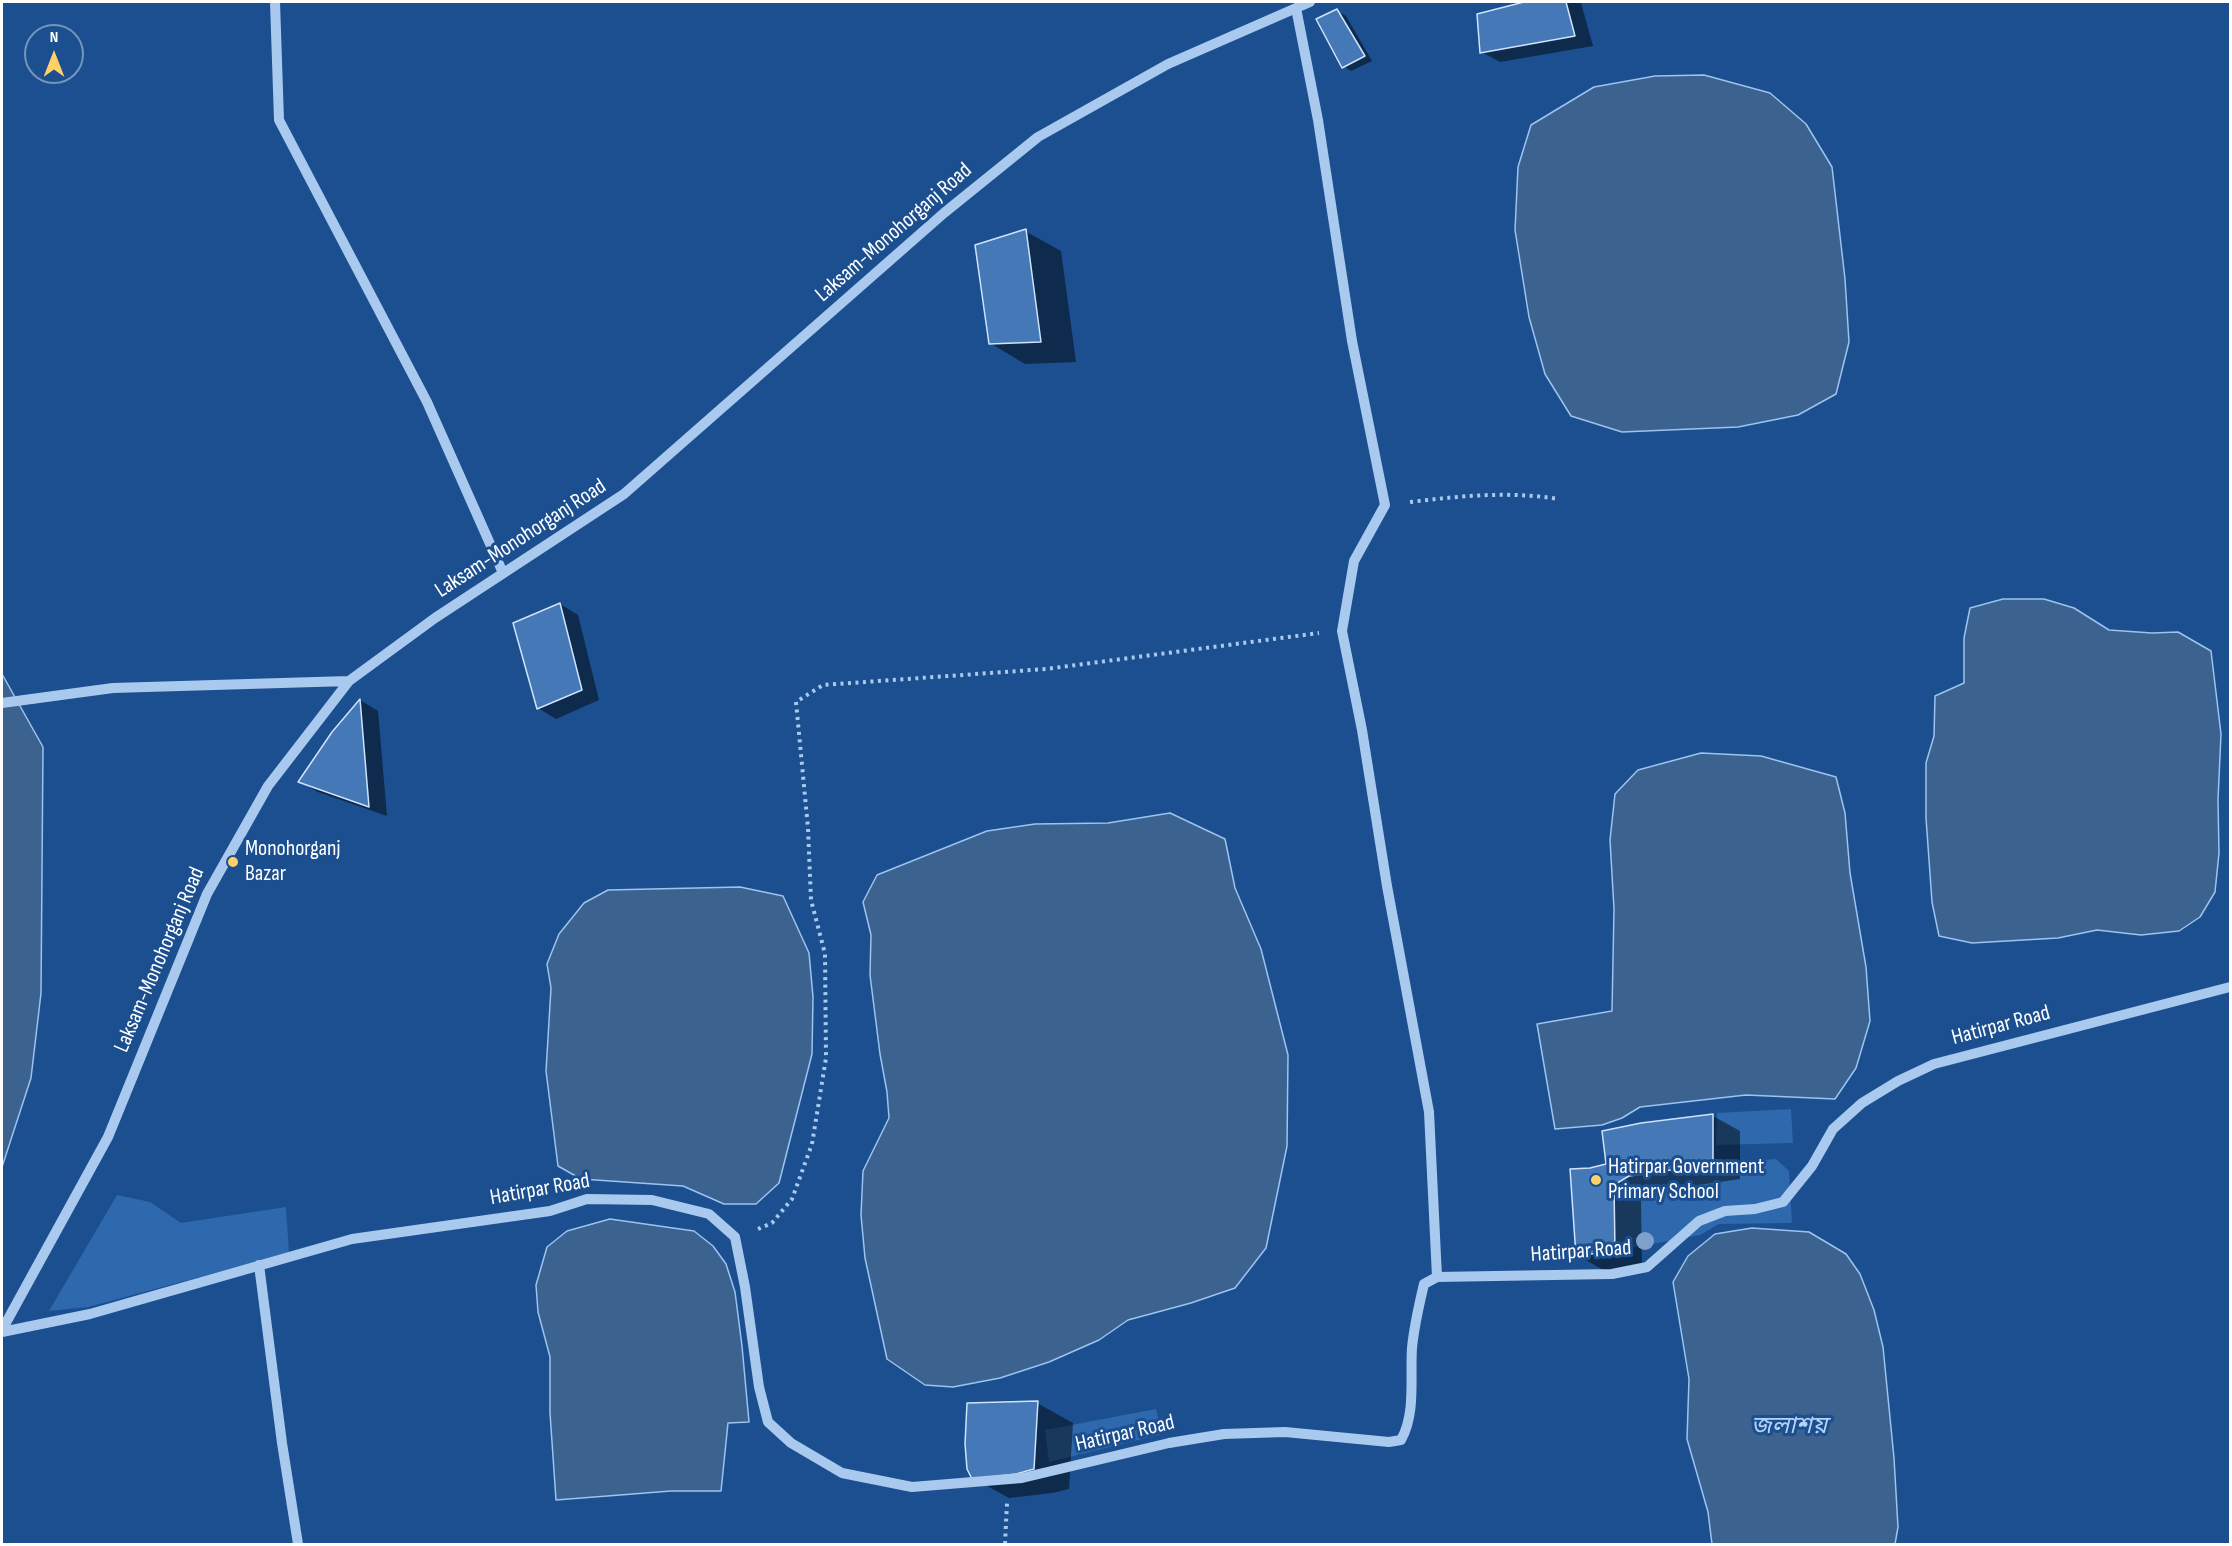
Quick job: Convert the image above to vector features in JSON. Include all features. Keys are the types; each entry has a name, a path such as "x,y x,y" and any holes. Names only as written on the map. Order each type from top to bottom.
{"street":[{"path":"275,2 279,120 427,402 503,573"},
{"name":"Laksam-Monohorganj Road","path":"2,1331 108,1137 207,894 268,786 349,681 435,618 624,494 944,213 1038,137 1168,64 1310,2"},
{"path":"1296,8 1317,120 1352,341 1385,505 1354,561 1342,630 1362,730 1429,1112 1437,1277"},
{"path":"2,703 113,688 349,681"},
{"name":"Hatirpar Road","path":"2,1331 90,1314 352,1239 550,1211 587,1198 652,1200 710,1214 735,1237 745,1287 759,1387 768,1422 791,1443 842,1473 912,1487 1022,1478 1169,1443 1224,1434 1285,1432 1389,1442 1401,1440 1406,1431 1410,1410 1412,1347 1424,1284 1437,1277 1612,1274 1647,1267 1699,1221 1725,1211 1755,1209 1783,1202 1812,1166 1833,1129 1862,1103 1898,1081 1934,1064 2230,987"},
{"path":"260,1265 282,1443 298,1545"}],"path":[{"path":"1385,505 1476,495 1525,494 1559,499"},
{"path":"735,1237 772,1223 792,1199 812,1144 826,1058 825,954 810,900 808,828 796,702 823,685 1046,669 1342,630"},
{"path":"1005,1545 1008,1479"}],"shaded area":[{"path":"1791,1109 1793,1143 1716,1145 1717,1113"},
{"path":"1776,1159 1789,1171 1792,1223 1719,1224 1700,1235 1615,1251 1614,1185 1629,1176 1713,1164"},
{"path":"117,1195 150,1202 181,1223 286,1207 289,1253 88,1307 49,1311"},
{"path":"1156,1409 1162,1434 1049,1462 1045,1430"}],"water":[{"path":"1704,75 1770,93 1806,124 1832,167 1845,279 1849,342 1836,394 1798,415 1738,427 1622,432 1571,416 1545,374 1529,317 1515,230 1518,167 1531,125 1594,87 1655,76"},
{"path":"2003,599 2044,599 2074,608 2109,630 2178,632 2211,651 2221,734 2218,800 2219,853 2215,892 2200,917 2179,931 2141,935 2097,930 2058,938 1972,943 1939,936 1932,902 1926,818 1926,763 1934,736 1935,696 1964,683 1964,638 1970,608"},
{"path":"2,674 43,747 41,993 31,1078 2,1167"},
{"path":"1701,753 1761,756 1836,777 1845,813 1850,873 1866,967 1870,1021 1856,1068 1835,1099 1746,1095 1640,1107 1622,1118 1602,1125 1555,1129 1537,1024 1612,1011 1614,909 1610,840 1615,794 1638,770"},
{"path":"1170,813 1225,839 1235,888 1261,949 1288,1055 1287,1146 1266,1248 1235,1288 1128,1320 1099,1340 1049,1362 1000,1378 953,1387 925,1385 887,1359 865,1258 861,1215 863,1171 889,1118 870,975 871,935 863,902 877,875 987,831 1035,824 1108,823"},
{"path":"740,887 783,896 809,953 813,997 812,1054 779,1183 756,1204 724,1204 683,1186 581,1179 558,1166 546,1071 551,988 547,964 559,934 584,903 608,890"},
{"path":"610,1219 694,1231 713,1246 726,1264 735,1292 749,1422 728,1423 721,1491 671,1491 556,1500 550,1413 550,1357 538,1312 536,1285 547,1247 567,1231"},
{"name":"জলাশয়","path":"1752,1228 1809,1232 1846,1254 1860,1274 1874,1310 1883,1347 1894,1458 1898,1527 1895,1544 1712,1544 1708,1512 1687,1439 1689,1379 1673,1282 1688,1256 1715,1234"}],"building":[{"path":"1524,2 1566,2 1575,36 1480,53 1477,14"},
{"path":"1337,9 1365,56 1342,68 1316,19"},
{"path":"1026,229 1041,342 989,344 975,245"},
{"path":"560,603 582,690 537,709 513,623"},
{"path":"360,699 369,807 298,782 332,732"},
{"name":"Hatirpar Government Primary School","path":"1713,1114 1713,1164 1629,1176 1614,1185 1615,1251 1576,1256 1570,1169 1606,1164 1602,1131 1641,1123"},
{"path":"1038,1401 1034,1469 1016,1474 972,1479 967,1469 965,1444 967,1403"}],"place":[{"name":"Monohorganj Bazar","path":"233,862"},
{"name":"Hatirpar Government Primary School","path":"1596,1180"}]}
